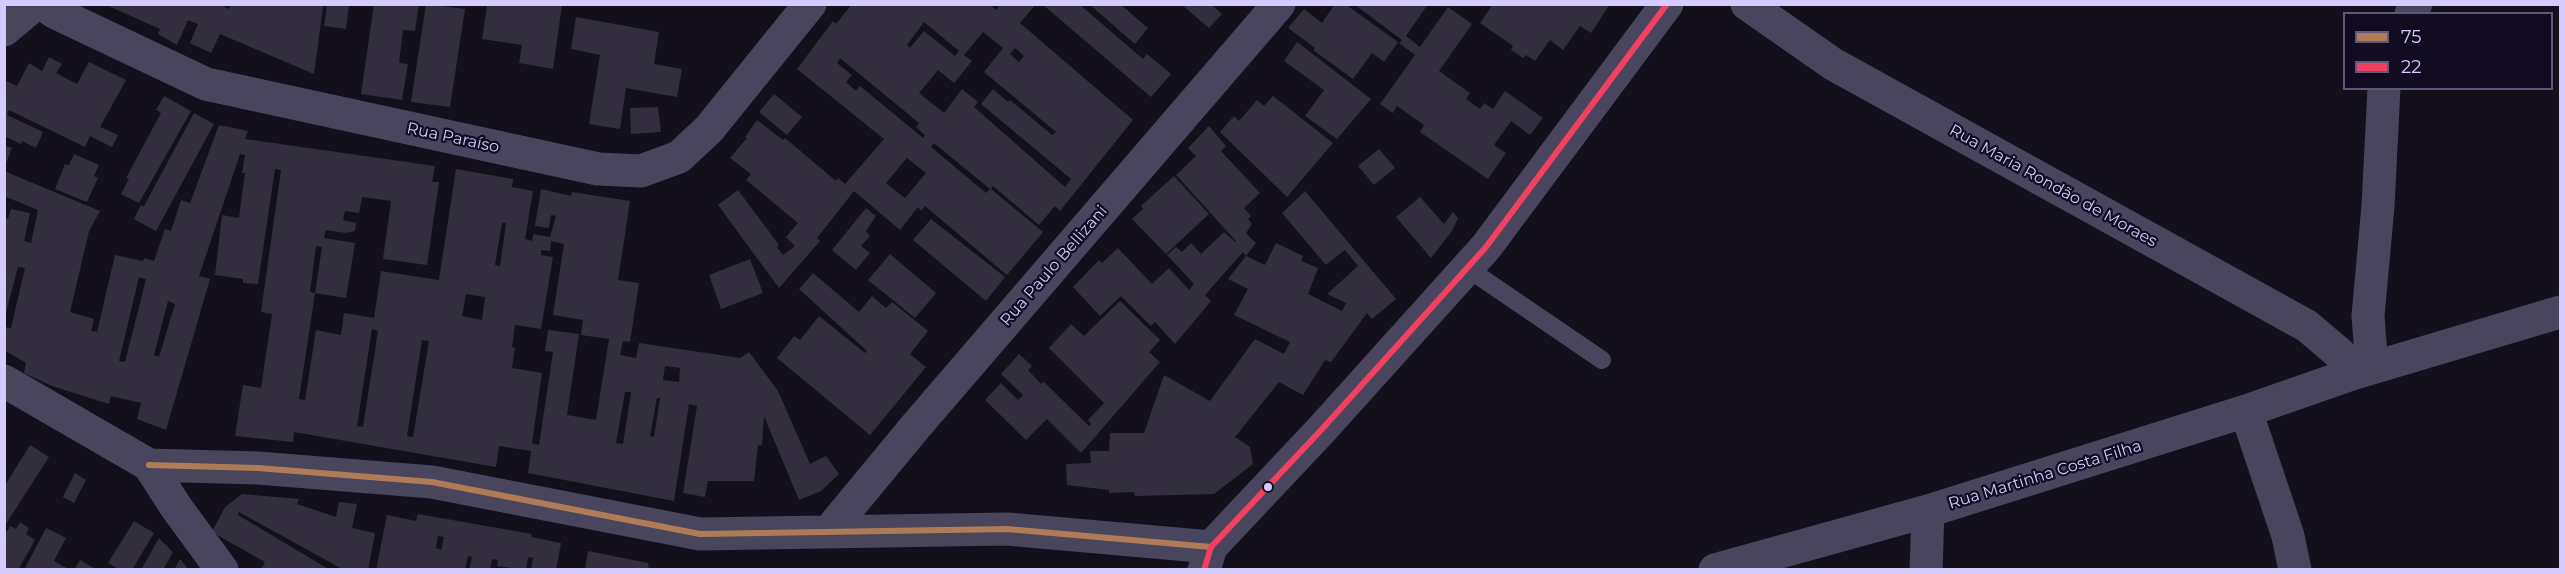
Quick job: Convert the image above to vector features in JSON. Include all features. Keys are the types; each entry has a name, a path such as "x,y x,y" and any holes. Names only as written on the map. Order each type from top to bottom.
{"street":[{"path":"4,30 35,4"},
{"name":"Rua Paraíso","path":"44,4 54,12 206,84 598,169 641,171 679,157 710,129 810,4"},
{"name":"Rua Paulo Bellizani","path":"830,530 923,417 1279,4"},
{"path":"149,465 258,468 432,482 700,534 830,530 1006,529 1207,558 1486,247 1667,4"},
{"name":"Rua Maria Rondão de Moraes","path":"1747,4 1833,64 2307,326 2362,371"},
{"path":"2362,371 2378,206 2384,90"},
{"name":"Rua Martinha Costa Filha","path":"1715,570 1928,511 2246,411 2362,371 2560,312"},
{"path":"4,381 149,465 176,507 222,570"},
{"path":"2246,411 2288,536 2295,570"},
{"path":"1926,570 1928,511"}],"lane":[{"path":"1467,268 1602,360"}],"building":[{"path":"104,4 218,4 229,9 231,4 316,4 323,7 314,74 220,34 211,53 190,43 198,24 188,20 177,45 158,34 160,29"},
{"path":"374,4 419,4 415,31 403,30 399,63 408,64 402,100 361,94"},
{"path":"426,4 465,9 450,107 411,102"},
{"path":"852,4 989,4 996,10 1001,4 1036,4 1020,23 1133,120 1060,211 1055,206 1039,225 993,186 991,189 1043,232 1007,275 925,206 921,211 918,207 900,230 854,191 817,238 820,241 779,288 718,205 738,190 779,245 777,247 783,255 795,246 786,237 798,223 746,180 751,174 730,158 747,138 745,137 757,120 783,140 785,138 836,181 838,178 845,184 884,139 797,69 833,21 836,24","holes":["924,22 959,51 955,56 924,31 910,48 907,45","983,32 1003,48 984,72 1056,132 1052,135 993,89 981,104 1071,179 1065,187 974,107 978,102 962,89 944,113 919,93 938,70 954,83 972,61 964,55","1015,48 1024,56 1019,62 1010,54","840,58 919,123 916,127 925,135 923,138 860,86 856,91 846,82 852,75 837,63","934,143 990,189 986,193 931,147","907,158 926,173 905,198 886,183"]},
{"path":"1042,4 1079,4 1143,59 1147,54 1171,74 1151,97"},
{"path":"1089,4 1120,4 1148,28 1135,44"},
{"path":"1181,4 1211,4 1222,14 1209,28"},
{"path":"1335,4 1345,4 1398,42 1384,62 1372,53 1353,79 1313,50 1315,48 1288,28 1304,9 1322,23"},
{"path":"1354,4 1428,4 1406,36 1420,47 1448,7 1472,24 1439,71 1470,93 1466,99 1480,109 1484,103 1493,109 1505,91 1543,118 1530,135 1511,121 1494,145 1506,153 1488,179 1420,132 1424,125 1397,106 1393,113 1380,104 1415,55 1399,43 1402,40"},
{"path":"1493,4 1610,4 1591,33 1580,26 1563,50 1550,40 1535,61 1526,55 1523,58 1511,50 1513,46 1480,23"},
{"path":"327,5 349,5 346,29 324,26"},
{"path":"487,5 562,5 553,69 519,63 522,45 482,39"},
{"path":"576,17 659,32 654,64 682,69 677,97 626,88 620,129 589,124 600,55 571,49"},
{"path":"1297,42 1371,99 1337,139 1305,116 1324,90 1284,61"},
{"path":"49,57 62,64 56,73 77,84 89,62 126,80 100,127 118,135 112,147 90,136 85,147 9,110 7,115 43,132 36,148 4,136 4,80 17,86 29,63 42,71"},
{"path":"774,94 802,117 787,135 759,112"},
{"path":"164,96 191,111 139,203 121,194 129,179 126,178 161,113 156,110"},
{"path":"1273,96 1333,143 1287,197 1220,132 1234,116 1239,121 1257,100 1264,106"},
{"path":"658,107 661,132 631,134 630,108"},
{"path":"194,113 214,124 156,231 134,219 141,205 144,206"},
{"path":"219,125 248,131 245,139 435,166 432,182 439,182 427,265 383,259 391,201 362,197 359,213 345,211 343,220 356,223 355,231 346,233 326,230 324,238 355,243 346,298 315,293 299,399 305,400 316,330 341,335 344,313 374,318 381,271 439,280 456,169 513,179 512,187 533,191 525,239 532,241 533,234 550,237 556,216 551,215 549,228 535,226 541,189 571,196 572,192 630,201 618,280 639,283 630,342 623,341 620,355 636,358 639,343 740,358 749,352 778,391 810,464 826,456 839,474 821,491 799,500 764,416 762,445 758,445 754,481 708,481 705,497 683,493 697,406 689,404 674,501 528,473 531,451 499,446 496,467 294,432 293,442 235,436 243,385 261,388 272,314 261,312 281,170 275,169 258,284 243,283 243,279 215,275 222,215 239,218 245,173 242,173 245,155 240,154 199,276 210,279 166,430 137,419 141,403 111,396 109,404 52,386 24,373 26,363 4,350 4,327 11,328 25,268 18,267 4,321 4,218 8,219 11,209 30,213 24,241 31,243 38,210 4,196 4,171 100,211 89,231 70,312 94,319 91,331 97,332 115,255 154,261 165,229 171,231 181,200 190,203","holes":["502,223 506,223 500,266 495,265","551,241 564,244 553,315 583,320 581,335 609,339 596,420 567,415 579,334 548,330 545,351 553,352 539,445 532,443 542,373 512,368 515,348 512,347 515,325 541,329 553,257 541,255 541,250 550,251","316,246 322,247 315,293 310,292","139,277 146,279 125,362 119,361","466,294 485,297 482,320 462,316","168,301 175,304 159,357 154,355","372,329 378,331 363,427 357,426","422,340 429,341 413,437 407,436","665,366 680,368 679,382 663,380","625,392 631,392 623,444 616,443","657,398 660,398 654,437 650,436"]},
{"path":"1209,126 1226,146 1221,151 1260,193 1244,208 1251,216 1248,219 1252,224 1246,233 1256,243 1246,256 1243,252 1205,295 1211,301 1175,344 1155,322 1151,326 1121,296 1100,316 1073,287 1099,260 1102,263 1118,248 1152,284 1169,268 1189,290 1194,284 1167,255 1176,247 1182,252 1191,243 1201,254 1224,232 1236,241 1176,175 1196,156 1188,148"},
{"path":"4,145 12,148 5,166 4,166"},
{"path":"1379,149 1395,168 1374,185 1358,166"},
{"path":"74,154 99,165 94,176 98,178 87,202 55,189 65,164 69,165"},
{"path":"1174,176 1209,214 1166,254 1132,219 1143,209 1141,206"},
{"path":"1305,191 1396,299 1372,319 1367,313 1331,362 1325,360 1303,395 1279,382 1235,437 1250,447 1253,464 1214,494 1135,496 1134,492 1109,493 1109,490 1067,485 1066,464 1091,463 1090,451 1109,451 1110,433 1144,433 1164,375 1210,401 1255,339 1284,354 1290,342 1234,315 1248,289 1228,279 1246,256 1265,265 1276,243 1303,256 1301,261 1318,268 1308,294 1342,311 1346,303 1327,294 1358,266 1345,250 1326,265 1282,213"},
{"path":"1420,197 1444,224 1453,212 1458,218 1452,231 1431,258 1396,217"},
{"path":"866,208 876,216 866,231 870,236 861,246 870,253 856,270 832,250"},
{"path":"931,219 1005,277 986,301 913,240"},
{"path":"890,254 936,293 915,318 868,280"},
{"path":"750,259 763,293 721,309 709,275"},
{"path":"813,273 859,312 872,296 886,308 892,302 928,331 910,354 926,367 870,435 777,358 794,336 800,340 819,316 865,353 867,351 799,289"},
{"path":"1120,301 1160,340 1149,352 1160,362 1081,453 1047,419 1026,440 985,400 1001,383 1018,400 1023,395 1001,374 1019,354 1032,366 1028,370 1041,384 1044,382 1089,426 1091,424 1088,420 1104,403 1049,348 1071,324 1084,336"},
{"path":"30,445 49,457 4,527 4,487"},
{"path":"75,473 86,480 74,503 63,497"},
{"path":"242,494 299,499 297,504 336,517 339,502 357,504 352,528 375,533 368,570 344,570 239,512 238,515 330,570 261,570 265,562 212,532 225,507"},
{"path":"418,514 532,534 531,537 561,543 556,570 531,570 533,558 528,557 526,570 497,566 498,560 492,559 490,570 469,570 472,557 468,556 465,570 376,570 387,515 416,521","holes":["438,536 444,537 441,550 436,548"]},
{"path":"134,521 154,533 132,570 120,570 108,563"},
{"path":"20,522 29,528 26,534 35,540 18,570 4,570 4,536 10,526 16,529"},
{"path":"46,528 66,538 54,561 70,570 24,570"},
{"path":"159,538 173,552 163,570 141,570"},
{"path":"588,551 648,563 649,570 585,570"},
{"path":"180,559 189,570 174,570"},
{"path":"80,560 97,570 74,570"}],"transit line":[{"name":"22","path":"1204,570 1211,547 1323,428 1486,247 1667,4"},
{"name":"75","path":"149,465 258,468 432,482 700,534 1007,529 1211,547"}]}
